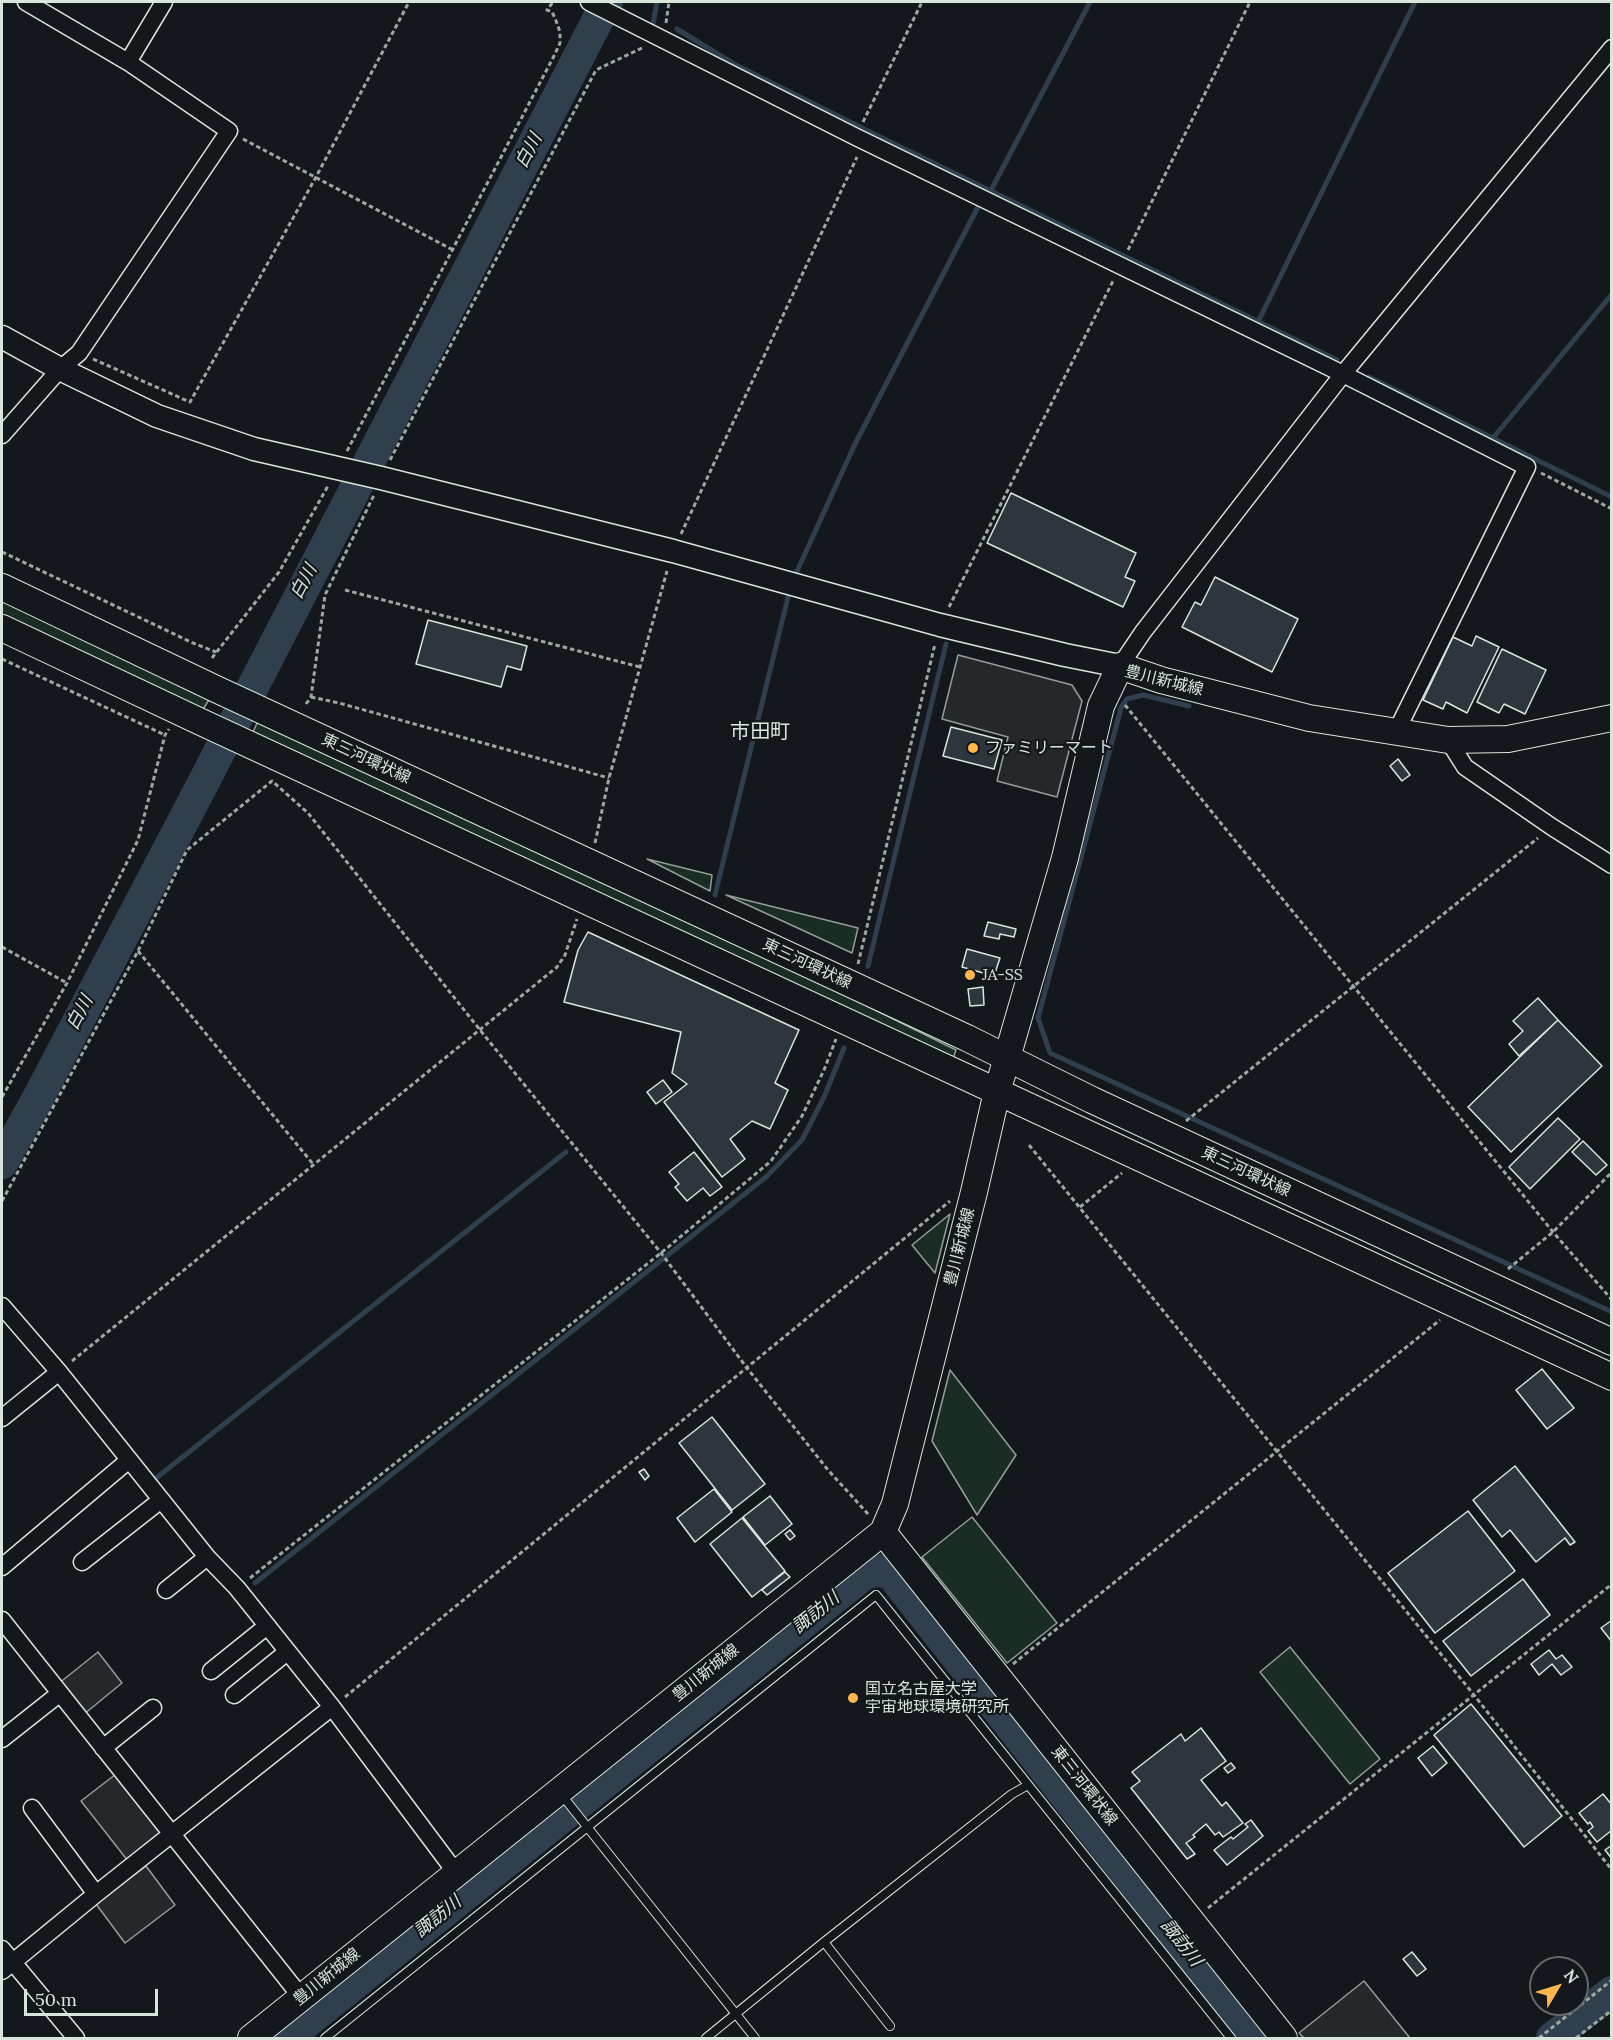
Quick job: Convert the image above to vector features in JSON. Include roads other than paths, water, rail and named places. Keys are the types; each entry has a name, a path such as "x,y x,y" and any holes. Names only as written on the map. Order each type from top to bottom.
{"main road":[{"name":"東三河環状線","path":"2,587 1611,1342"},
{"name":"東三河環状線","path":"2,628 1611,1377"},
{"name":"豊川新城線","path":"251,2038 457,1874 562,1796 883,1532 895,1504 997,1092 1065,858 1101,706 1115,676 1161,680 1309,718 1448,740 1508,739 1611,718"},
{"name":"東三河環状線","path":"883,1532 1284,2038"}],"street":[{"path":"2,435 60,369 79,352 228,131 128,62 26,2"},
{"path":"128,62 164,2"},
{"path":"589,2 860,139 1527,466 1396,732"},
{"path":"2,337 60,369 157,416 254,449 342,468 673,551 939,625 1065,655 1115,676 1143,633 1343,374 1611,48"},
{"path":"1448,740 1465,767 1611,865"},
{"path":"2,1306 59,1372 207,1557 237,1588 332,1707 457,1874"},
{"path":"2,1418 59,1372"},
{"path":"2,1566 129,1460"},
{"path":"82,1562 161,1500"},
{"path":"166,1590 207,1557"},
{"path":"2,1620 302,1998"},
{"path":"210,1671 267,1626"},
{"path":"234,1695 287,1652"},
{"path":"2,1739 59,1694"},
{"path":"7,1967 332,1707"},
{"path":"103,1748 153,1708"},
{"path":"32,1808 96,1894"},
{"path":"2,1949 7,1967 76,2038"}],"lane":[{"path":"325,2038 876,1594 1231,2038"},
{"path":"706,2038 1012,1794 1028,1785"},
{"path":"562,1796 755,2038"},
{"path":"824,1942 890,2026"}],"waterway":[{"name":"白川","path":"2,1163 199,791 607,2"},
{"path":"653,24 657,2"},
{"path":"990,192 1090,2"},
{"path":"1258,322 1415,2"},
{"path":"677,29 734,64 1337,360"},
{"path":"793,580 855,444 980,203"},
{"path":"1493,438 1612,294"},
{"path":"1369,377 1612,497"},
{"path":"715,895 790,589"},
{"path":"868,966 946,644"},
{"path":"1189,706 1143,695 1127,699 1121,708 1038,1018 1050,1053 1612,1312"},
{"path":"255,1583 766,1177 802,1140 824,1097 844,1048"},
{"path":"155,1479 566,1152"},
{"name":"諏訪川","path":"287,2038 864,1574 880,1570 893,1576 1256,2038"},
{"name":"諏訪川","path":"1552,2038 1612,1992"}],"place":[{"name":"ファミリーマート","path":"973,748"},
{"name":"JA-SS","path":"970,975"},
{"name":"国立名古屋大学 宇宙地球環境研究所","path":"853,1698"}],"district":[{"name":"市田町","path":"760,732"}]}
